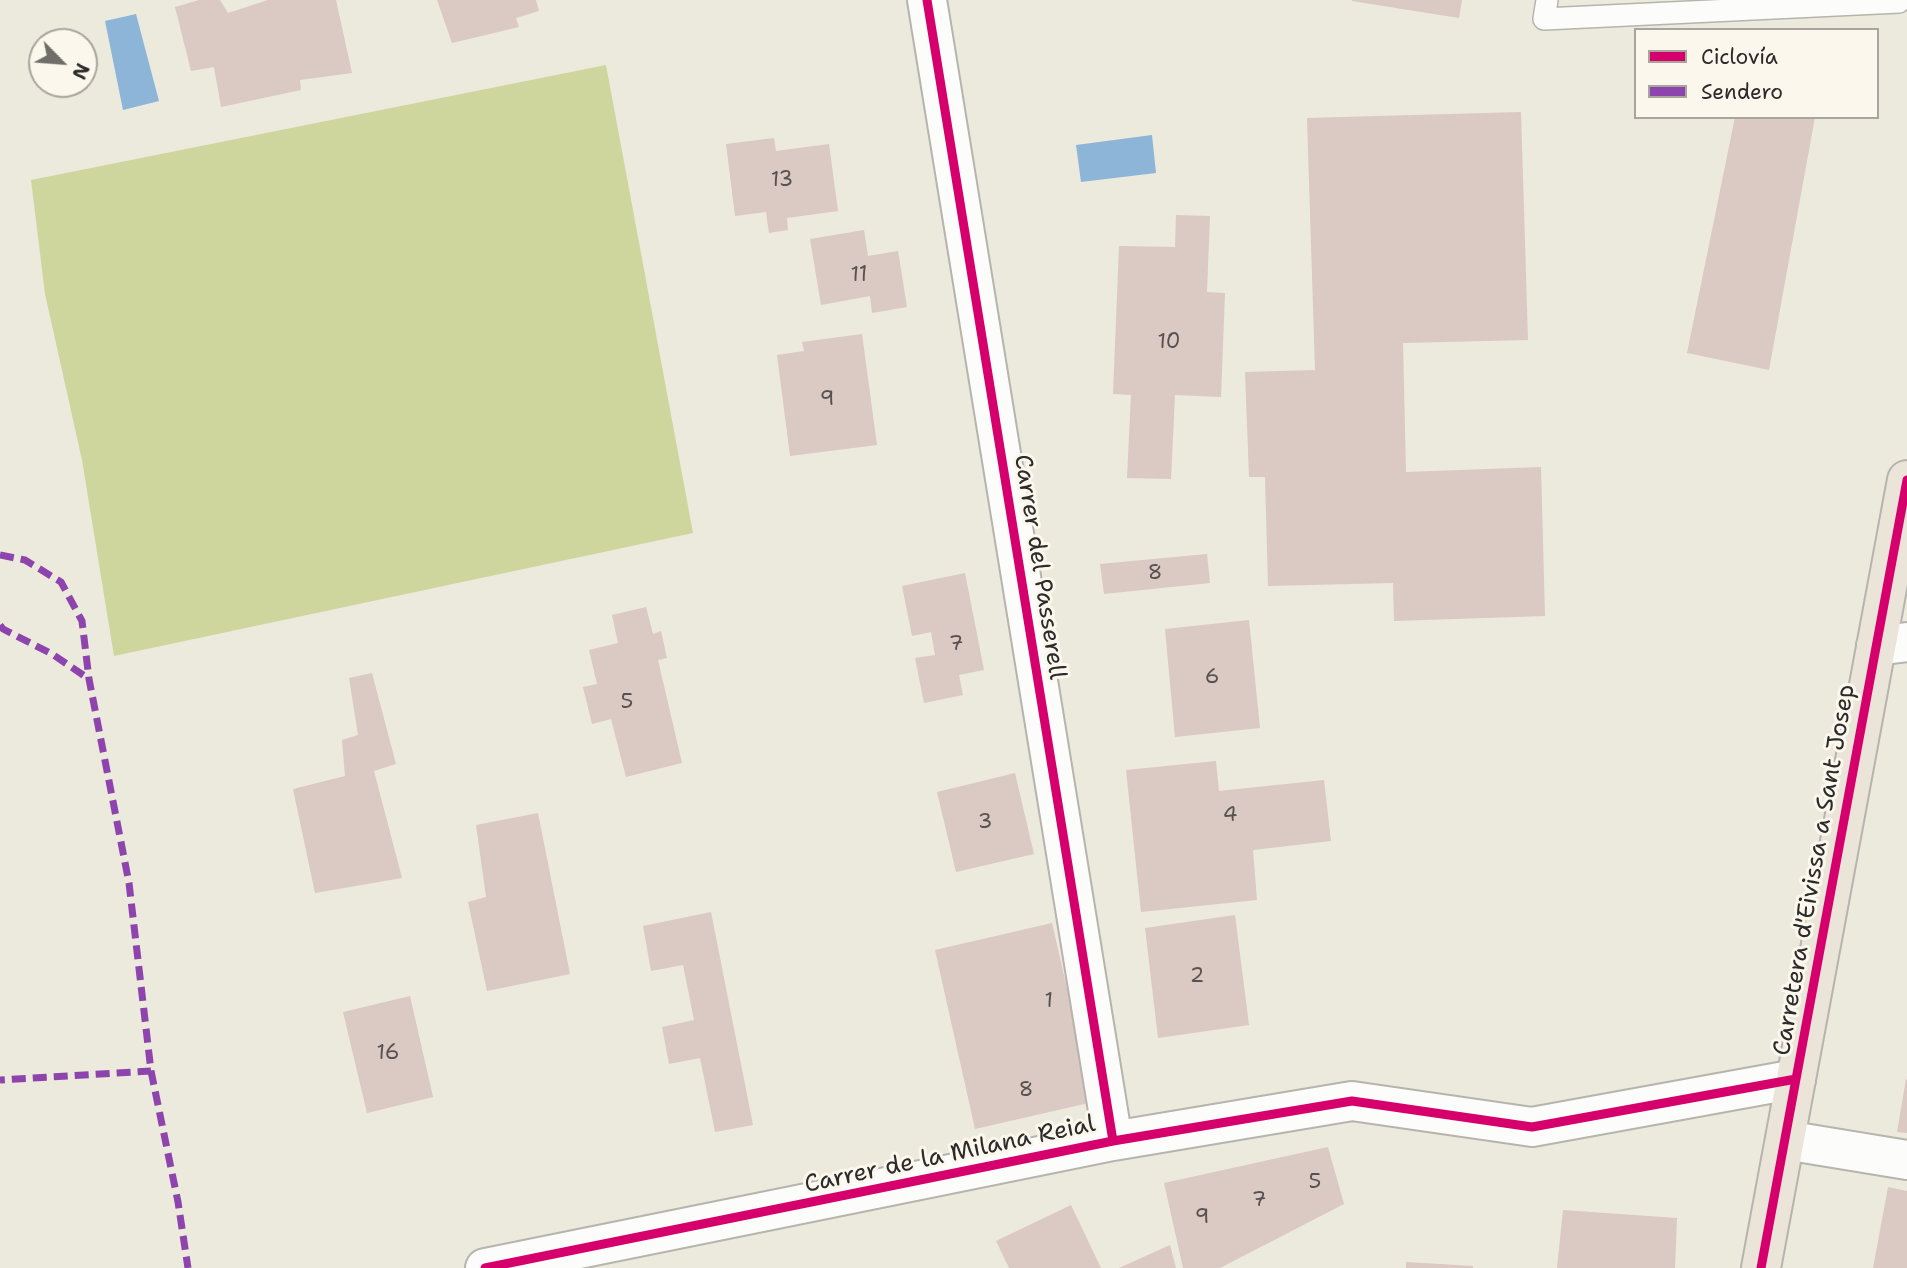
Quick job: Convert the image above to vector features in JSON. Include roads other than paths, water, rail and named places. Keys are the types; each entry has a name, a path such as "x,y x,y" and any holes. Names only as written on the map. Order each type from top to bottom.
{"main road":[{"name":"Carretera d'Eivissa a Sant Josep","path":"1762,1268 1796,1079 1892,644 1907,480"}],"street":[{"name":"Carrer del Passerell","path":"927,0 1113,1141"},
{"name":"Carrer de la Milana Reial","path":"485,1268 1113,1141 1352,1101 1532,1127 1796,1079"},
{"path":"1785,1140 1907,1160"}],"lane":[{"path":"1547,0 1544,19 1899,0"}],"water":[{"path":"136,14 159,101 123,110 105,21"},
{"path":"1152,135 1156,173 1081,182 1076,145"}]}
